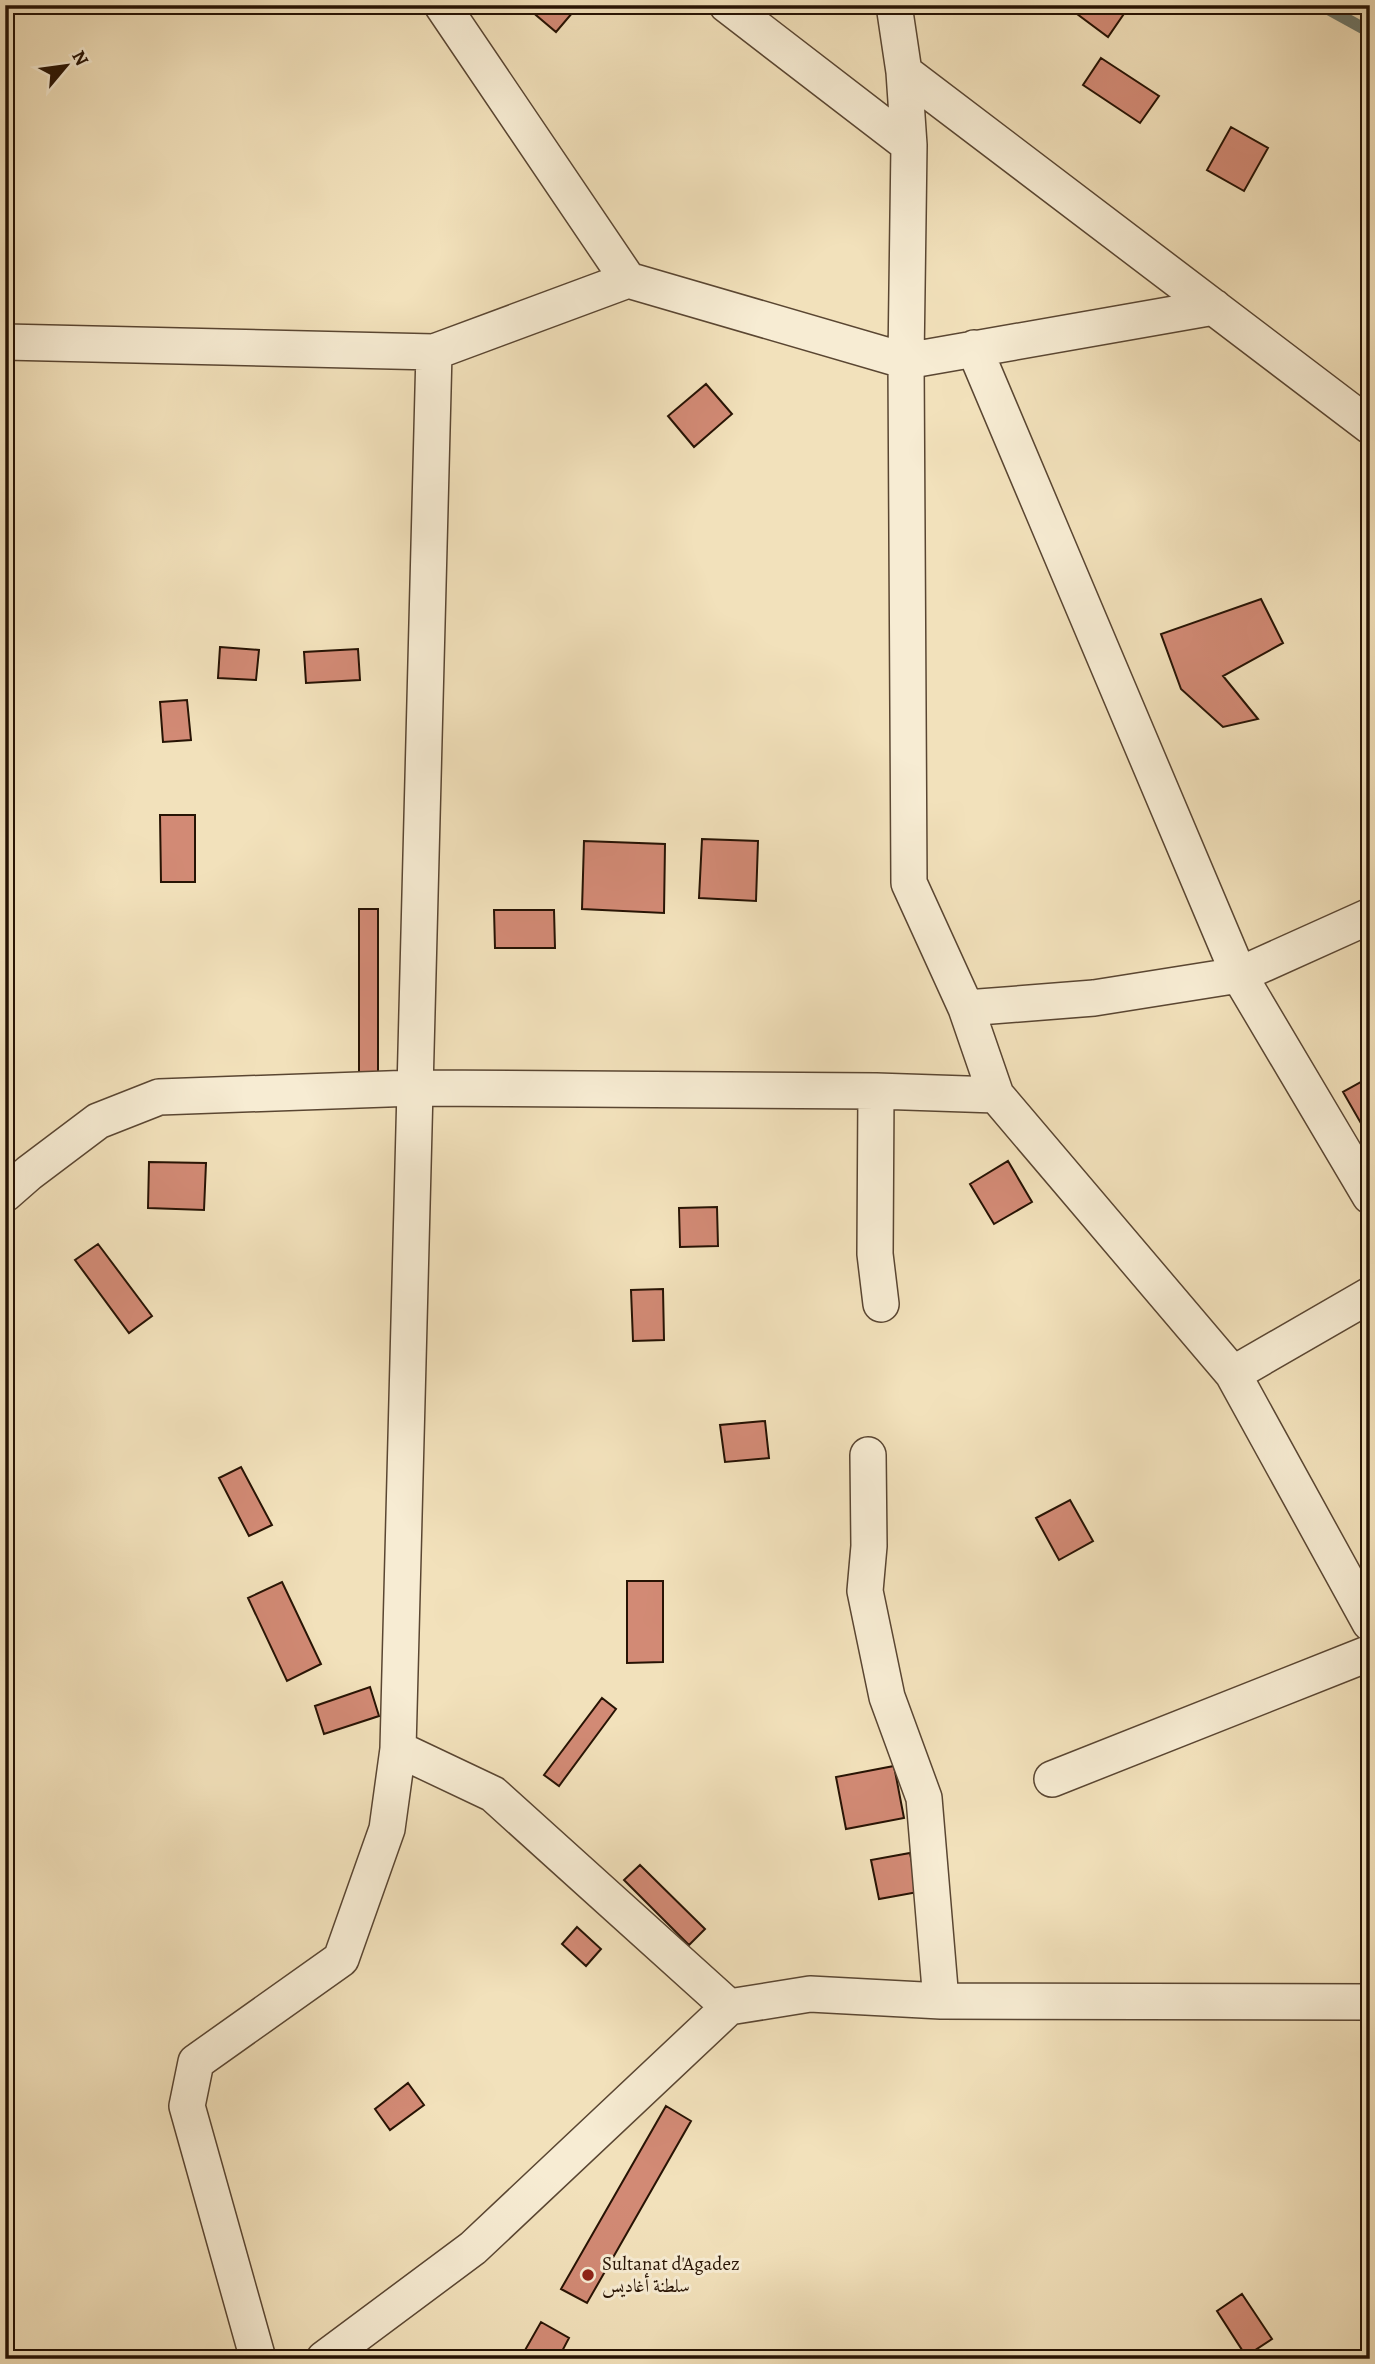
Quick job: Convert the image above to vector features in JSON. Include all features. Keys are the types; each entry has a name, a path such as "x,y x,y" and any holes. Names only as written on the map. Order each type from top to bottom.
{"street":[{"path":"442,5 628,280"},
{"path":"727,5 909,145"},
{"path":"894,5 904,72 909,145 906,361 909,883 966,1008 996,1095 1233,1374 1370,1623"},
{"path":"904,72 1370,426"},
{"path":"5,342 434,352 628,280 906,361 1214,307"},
{"path":"974,348 1239,975 1370,1196"},
{"path":"258,2359 187,2106 196,2062 341,1959 387,1829 398,1749 434,352"},
{"path":"966,1008 1094,998 1239,975 1370,916"},
{"path":"5,1194 98,1121 159,1097 415,1088 876,1091 996,1095"},
{"path":"876,1091 875,1254 881,1304"},
{"path":"1233,1374 1370,1295"},
{"path":"868,1455 869,1546 865,1591 887,1697 924,1798 941,2001"},
{"path":"1052,1779 1370,1653"},
{"path":"398,1749 493,1794 730,2007"},
{"path":"324,2359 473,2248 730,2007 810,1994 941,2001 1370,2002"}],"building":[{"path":"524,5 579,5 556,32"},
{"path":"1071,5 1130,5 1108,37 1069,8"},
{"path":"1101,58 1159,96 1140,123 1083,85"},
{"path":"1231,127 1268,148 1244,191 1207,170"},
{"path":"706,384 732,414 694,447 668,416"},
{"path":"1261,599 1283,643 1223,676 1258,719 1223,727 1181,689 1161,634"},
{"path":"220,647 259,650 256,680 218,678"},
{"path":"358,649 360,680 306,683 304,652"},
{"path":"187,700 191,740 163,742 160,702"},
{"path":"160,815 195,815 195,882 161,882"},
{"path":"702,839 758,841 756,901 699,898"},
{"path":"584,841 665,844 664,913 582,909"},
{"path":"359,909 378,909 378,1077 359,1078"},
{"path":"494,910 554,910 555,948 495,948"},
{"path":"1370,1077 1370,1139 1343,1092"},
{"path":"1008,1161 1032,1202 994,1224 970,1184"},
{"path":"149,1162 206,1163 204,1210 148,1208"},
{"path":"717,1207 718,1246 680,1247 679,1208"},
{"path":"98,1244 152,1316 129,1333 75,1260"},
{"path":"663,1289 664,1340 633,1341 631,1290"},
{"path":"765,1421 769,1458 725,1462 720,1425"},
{"path":"241,1467 272,1525 249,1536 219,1478"},
{"path":"1070,1500 1093,1541 1059,1560 1036,1518"},
{"path":"627,1581 663,1581 663,1662 627,1663"},
{"path":"282,1582 321,1664 287,1681 248,1598"},
{"path":"370,1687 379,1716 324,1734 315,1706"},
{"path":"602,1698 616,1709 559,1786 544,1775"},
{"path":"894,1766 904,1818 846,1829 836,1777"},
{"path":"910,1853 918,1892 879,1899 871,1860"},
{"path":"640,1865 705,1929 689,1945 624,1880"},
{"path":"577,1927 601,1949 586,1966 562,1944"},
{"path":"408,2083 424,2105 390,2130 375,2109"},
{"path":"666,2106 691,2121 587,2303 561,2289"},
{"path":"1242,2294 1272,2339 1246,2356 1217,2311"},
{"path":"541,2322 569,2338 558,2359 520,2359"}],"waterway":[{"path":"1321,5 1370,32"}],"place":[{"name":"Sultanat d'Agadez سلطنة أغاديس","path":"588,2275"}]}
